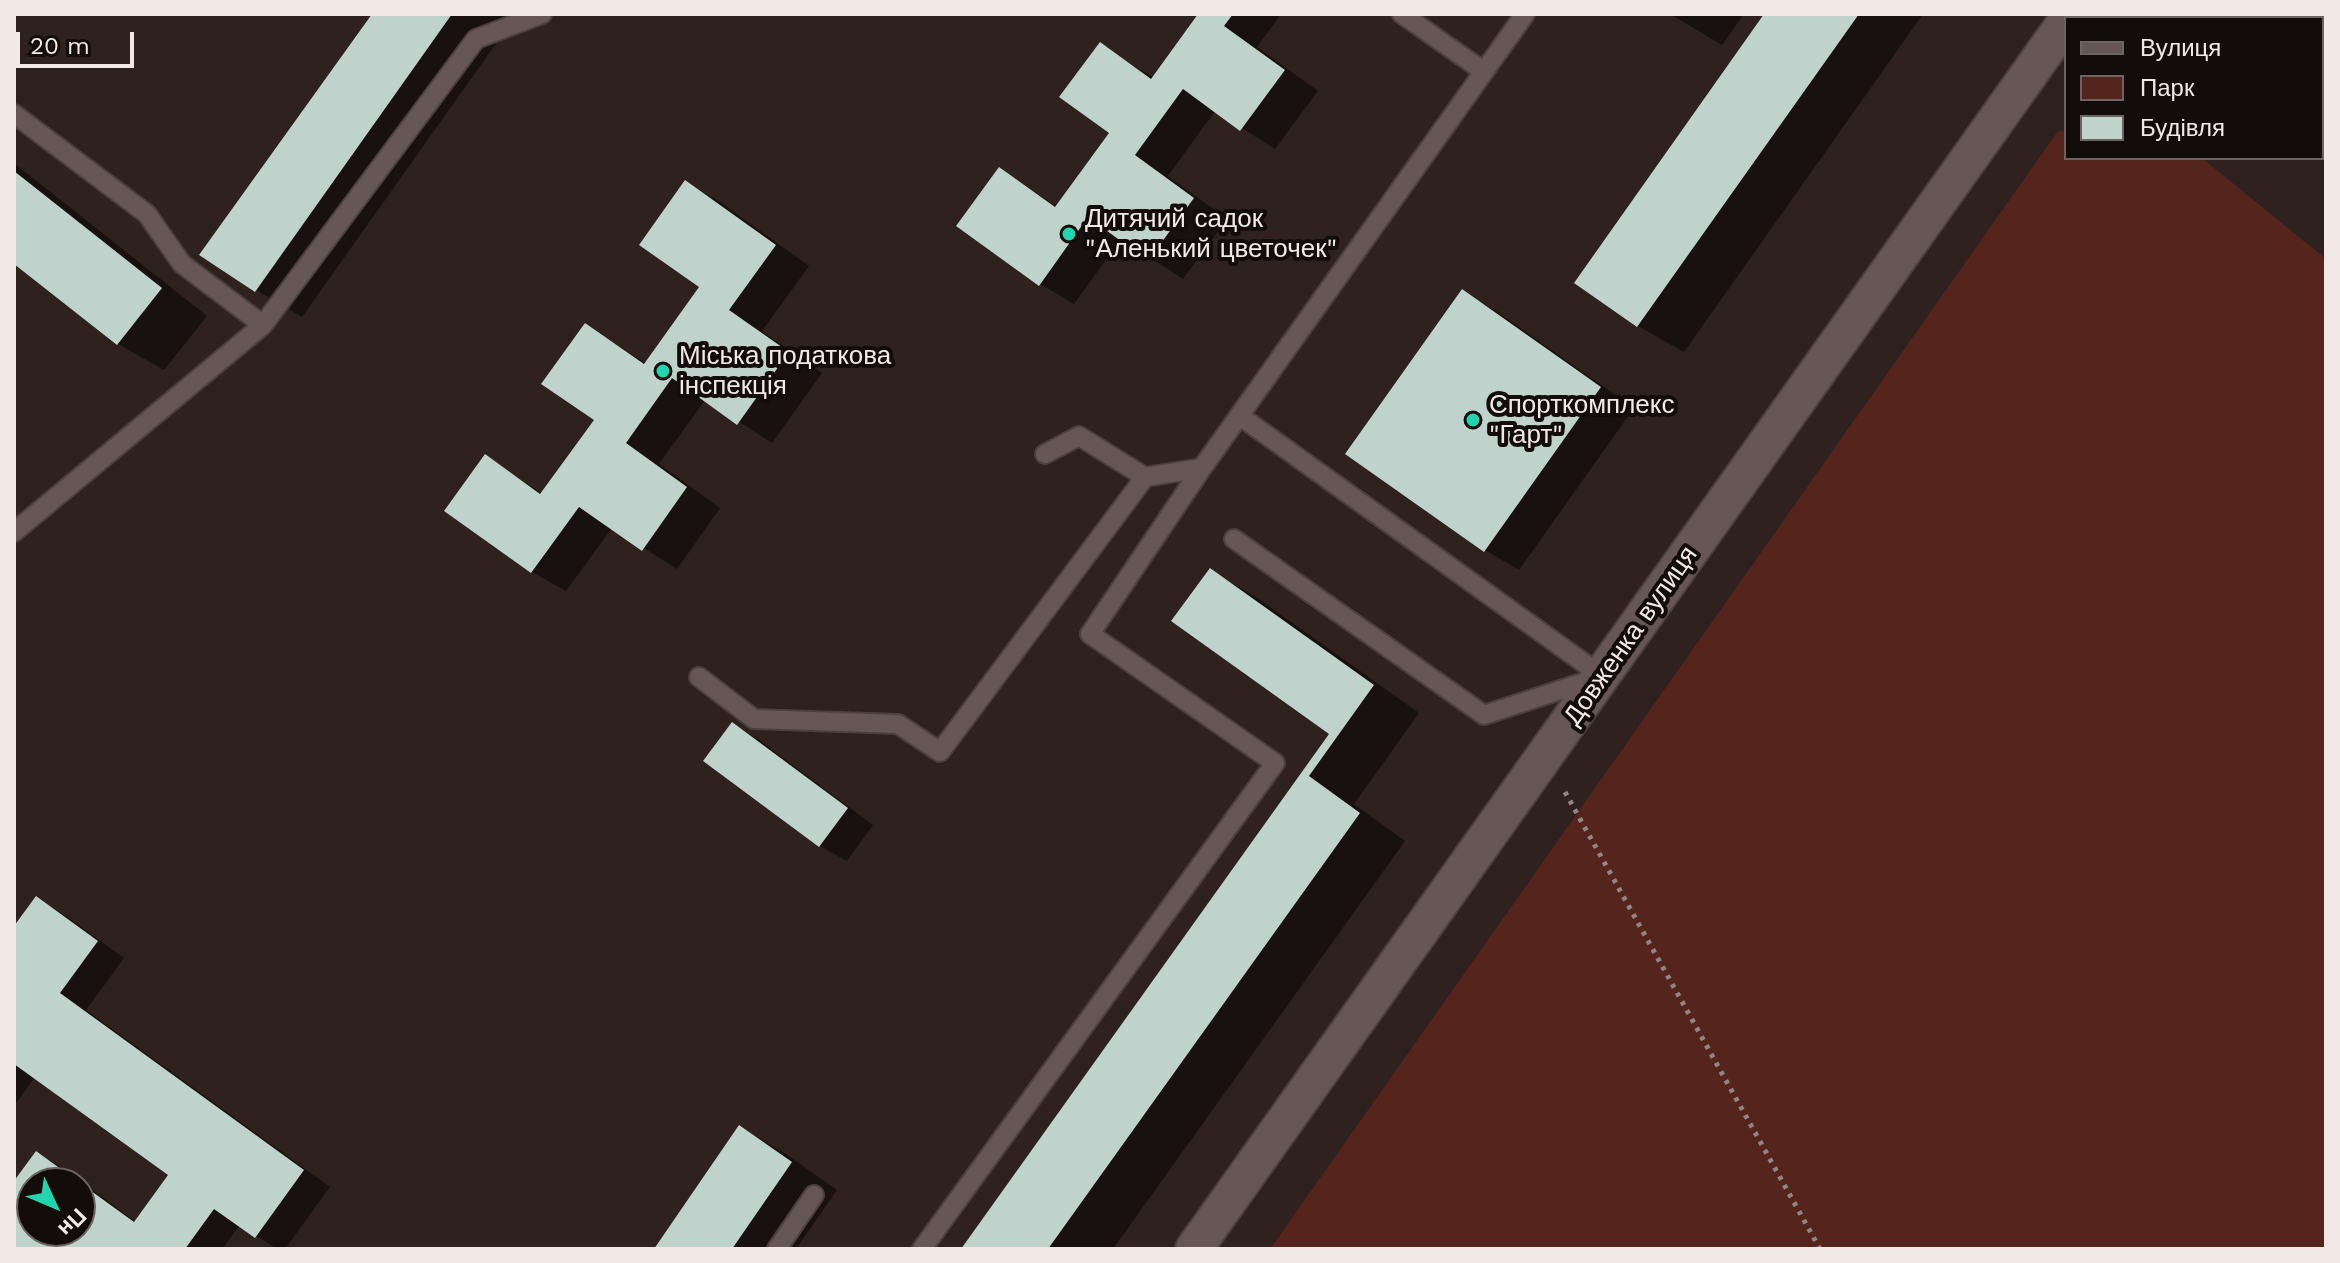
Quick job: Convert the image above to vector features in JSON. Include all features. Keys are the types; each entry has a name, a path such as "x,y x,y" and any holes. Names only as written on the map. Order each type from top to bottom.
{"street":[{"name":"Довженка вулиця","path":"1194,1249 2064,25"}],"lane":[{"path":"14,532 263,325 476,39 542,14"},
{"path":"1402,14 1483,71"},
{"path":"922,1249 1275,763 1090,634 1202,468 1525,14"},
{"path":"14,114 147,214 182,264 263,325"},
{"path":"1240,416 1602,676"},
{"path":"1045,454 1079,436 1145,477 1202,468"},
{"path":"699,677 754,719 898,724 940,752 1145,477"},
{"path":"1234,539 1484,715 1602,676"},
{"path":"777,1249 814,1195"}],"path":[{"path":"1546,757 1820,1249"}],"green space":[{"path":"2058,131 2064,132 2064,160 2204,160 2326,259 2326,1249 1270,1249"}],"building":[{"path":"372,14 452,14 255,292 199,255"},
{"path":"1198,14 1233,14 1224,26 1285,70 1240,131 1183,89 1135,155 1194,198 1148,261 1088,217 1039,286 956,226 999,167 1055,207 1109,133 1059,97 1100,42 1151,79"},
{"path":"1764,14 1859,14 1637,327 1574,283"},
{"path":"14,171 162,288 117,345 14,264"},
{"name":"Міська податкова інспекція","path":"685,180 776,245 729,310 789,352 737,425 672,378 626,443 687,487 642,551 579,507 531,573 444,511 485,454 540,494 594,420 541,384 585,323 644,364 699,287 639,245"},
{"name":"Спорткомплекс \"Гарт\"","path":"1462,289 1601,387 1484,552 1345,454"},
{"path":"1210,568 1374,685 1309,776 1360,813 1048,1249 961,1249 1329,734 1171,621"},
{"path":"732,722 848,808 819,847 703,761"},
{"path":"36,896 98,941 60,993 304,1170 255,1238 214,1209 185,1249 14,1249 16,1178 16,1247 96,1247 96,1194 134,1222 168,1175 14,1064 14,926"},
{"path":"739,1125 792,1162 732,1249 654,1249"},
{"path":"36,1151 58,1167 24,1167"}],"place":[{"name":"Дитячий садок \"Аленький цветочек\"","path":"1069,234"},
{"name":"Міська податкова інспекція","path":"663,371"},
{"name":"Спорткомплекс \"Гарт\"","path":"1473,420"}]}
